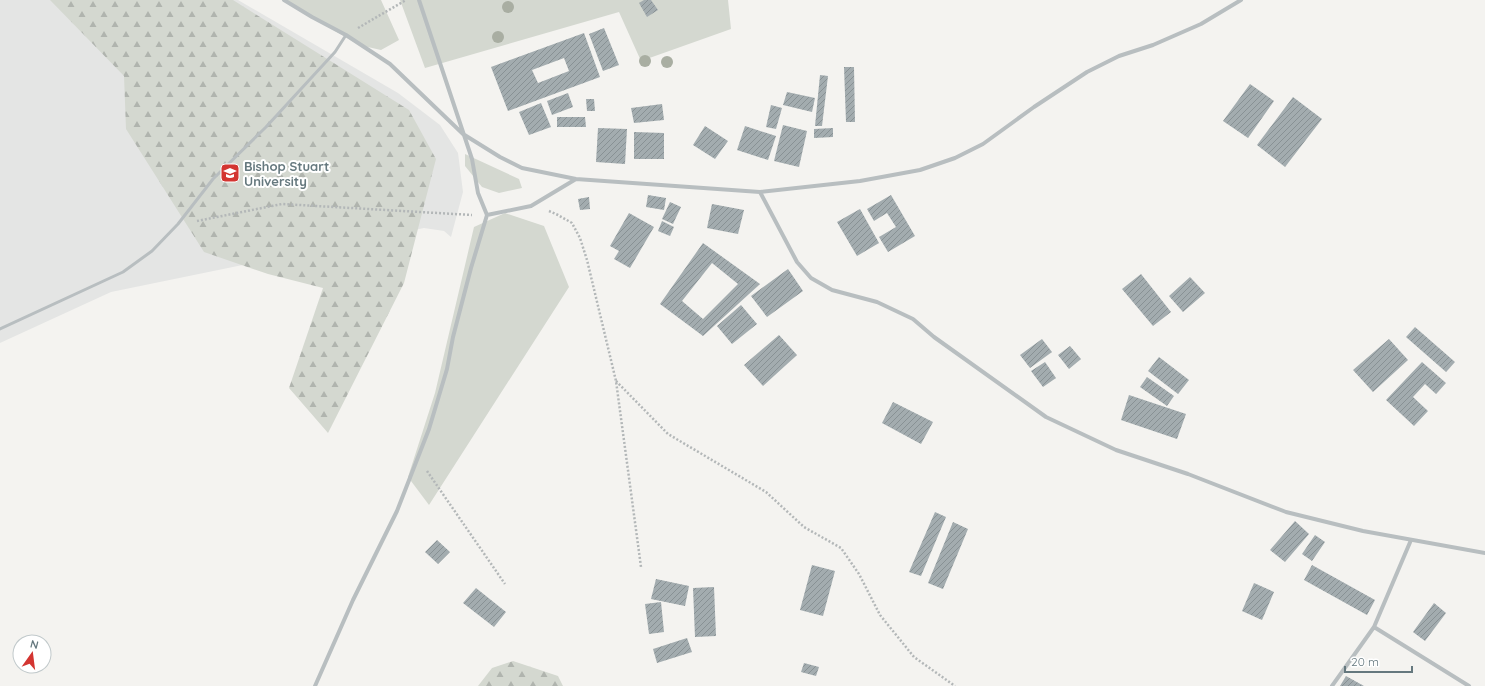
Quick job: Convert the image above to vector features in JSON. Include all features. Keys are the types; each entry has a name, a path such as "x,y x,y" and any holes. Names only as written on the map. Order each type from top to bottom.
{"street":[{"path":"284,0 346,35 390,64 463,134 500,158 522,168 576,179 760,192 860,181 920,170 955,158 983,144 1034,106 1087,72 1119,56 1153,45 1201,24 1242,0"},
{"path":"314,686 396,511 429,429 447,370 453,337 487,216 478,193 472,159 419,0"},
{"path":"487,216 531,206 576,179"},
{"path":"760,192 797,262 811,278 832,290 877,302 913,319 934,337 1046,417 1116,450 1188,474 1286,512 1363,531 1485,553"},
{"path":"1332,686 1374,627 1412,540"},
{"path":"1374,627 1469,686"}],"lane":[{"path":"0,329 123,272 152,251 178,224 213,179 266,127 335,52 346,35"}],"path":[{"path":"346,35 406,0"},
{"path":"178,224 282,204 487,216"},
{"path":"531,206 558,215 572,223 580,238 587,260 616,381 641,567"},
{"path":"616,381 668,434 766,492 804,527 841,548 859,574 880,616 914,657 955,686"},
{"path":"418,458 505,584"}],"shaded area":[{"name":"Bishop Stuart University","path":"0,0 238,0 398,93 440,125 458,153 463,192 451,237 444,231 424,228 111,292 0,343"}],"green space":[{"path":"50,0 233,0 409,110 436,159 404,283 328,433 289,388 323,288 268,274 204,252 126,129 124,76"},
{"path":"282,0 381,0 399,40 381,50 359,45"},
{"path":"400,0 728,0 731,29 641,61 619,12 425,68"},
{"path":"465,154 519,179 522,188 499,193 482,187 465,166"},
{"path":"505,213 544,226 569,287 429,505 408,477 435,393 474,227"},
{"path":"513,661 558,676 563,686 478,686 492,668"}],"building":[{"path":"644,0 651,0 658,10 647,17 639,3"},
{"path":"604,28 619,65 603,71 589,34"},
{"path":"584,33 600,77 508,111 491,67","holes":["564,58 569,71 538,83 532,70"]},
{"path":"844,67 854,67 855,122 846,122"},
{"path":"820,75 828,76 822,126 815,126"},
{"path":"1250,84 1274,101 1248,138 1223,121"},
{"path":"787,92 815,98 812,112 783,105"},
{"path":"568,93 573,107 552,115 547,101"},
{"path":"1293,97 1322,119 1285,167 1257,145"},
{"path":"586,99 594,99 595,111 587,111"},
{"path":"541,103 551,127 529,135 519,112"},
{"path":"662,104 664,120 634,123 631,108"},
{"path":"771,105 782,108 776,129 766,127"},
{"path":"557,117 585,117 586,127 557,127"},
{"path":"783,125 807,131 799,167 774,161"},
{"path":"705,126 728,141 715,159 693,145"},
{"path":"745,126 776,136 768,160 737,150"},
{"path":"598,128 627,129 625,164 596,162"},
{"path":"833,128 833,137 814,138 814,129"},
{"path":"634,132 664,133 664,159 634,159"},
{"path":"648,195 666,198 664,210 646,207"},
{"path":"891,195 915,236 888,252 879,237 896,227 887,213 874,221 867,209"},
{"path":"589,197 590,209 580,210 578,199"},
{"path":"670,202 681,207 673,224 662,219"},
{"path":"712,204 744,210 738,234 707,228"},
{"path":"860,209 879,243 857,256 837,222"},
{"path":"629,213 654,227 630,268 614,259 619,251 610,246"},
{"path":"662,221 674,227 670,236 658,231"},
{"path":"703,243 760,284 703,336 660,304","holes":["712,263 738,284 703,319 682,301"]},
{"path":"788,269 803,291 767,317 751,296"},
{"path":"1141,274 1171,312 1153,326 1122,289"},
{"path":"1190,277 1205,293 1183,312 1169,296"},
{"path":"741,305 757,324 732,344 717,326"},
{"path":"1415,327 1455,362 1446,372 1406,337"},
{"path":"779,335 797,355 763,386 744,365"},
{"path":"1042,339 1052,352 1030,368 1020,355"},
{"path":"1389,339 1408,360 1373,392 1353,370"},
{"path":"1070,346 1081,359 1069,369 1058,355"},
{"path":"1159,357 1189,380 1178,394 1148,371"},
{"path":"1045,362 1056,378 1043,387 1031,371"},
{"path":"1422,362 1446,383 1436,394 1425,384 1413,397 1428,411 1414,426 1386,400"},
{"path":"1147,377 1174,396 1167,406 1140,387"},
{"path":"1129,395 1186,414 1177,439 1121,420"},
{"path":"893,402 933,422 921,444 882,423"},
{"path":"935,512 946,517 921,576 909,572"},
{"path":"1295,521 1309,534 1285,562 1270,550"},
{"path":"953,522 968,529 943,589 928,583"},
{"path":"1315,535 1325,542 1312,561 1302,554"},
{"path":"437,540 450,552 438,564 425,552"},
{"path":"812,565 835,571 823,616 800,610"},
{"path":"1312,565 1375,600 1367,615 1304,580"},
{"path":"656,579 689,586 685,606 651,599"},
{"path":"1254,583 1274,592 1262,620 1242,611"},
{"path":"714,587 716,636 695,637 693,588"},
{"path":"476,588 506,612 494,627 463,603"},
{"path":"661,602 664,632 649,634 645,604"},
{"path":"1434,603 1446,613 1425,641 1413,632"},
{"path":"687,638 692,652 657,663 653,649"},
{"path":"804,663 819,667 816,676 801,672"},
{"path":"1346,676 1364,686 1340,686"}],"place":[{"name":"Bishop Stuart University","path":"230,173"}]}
